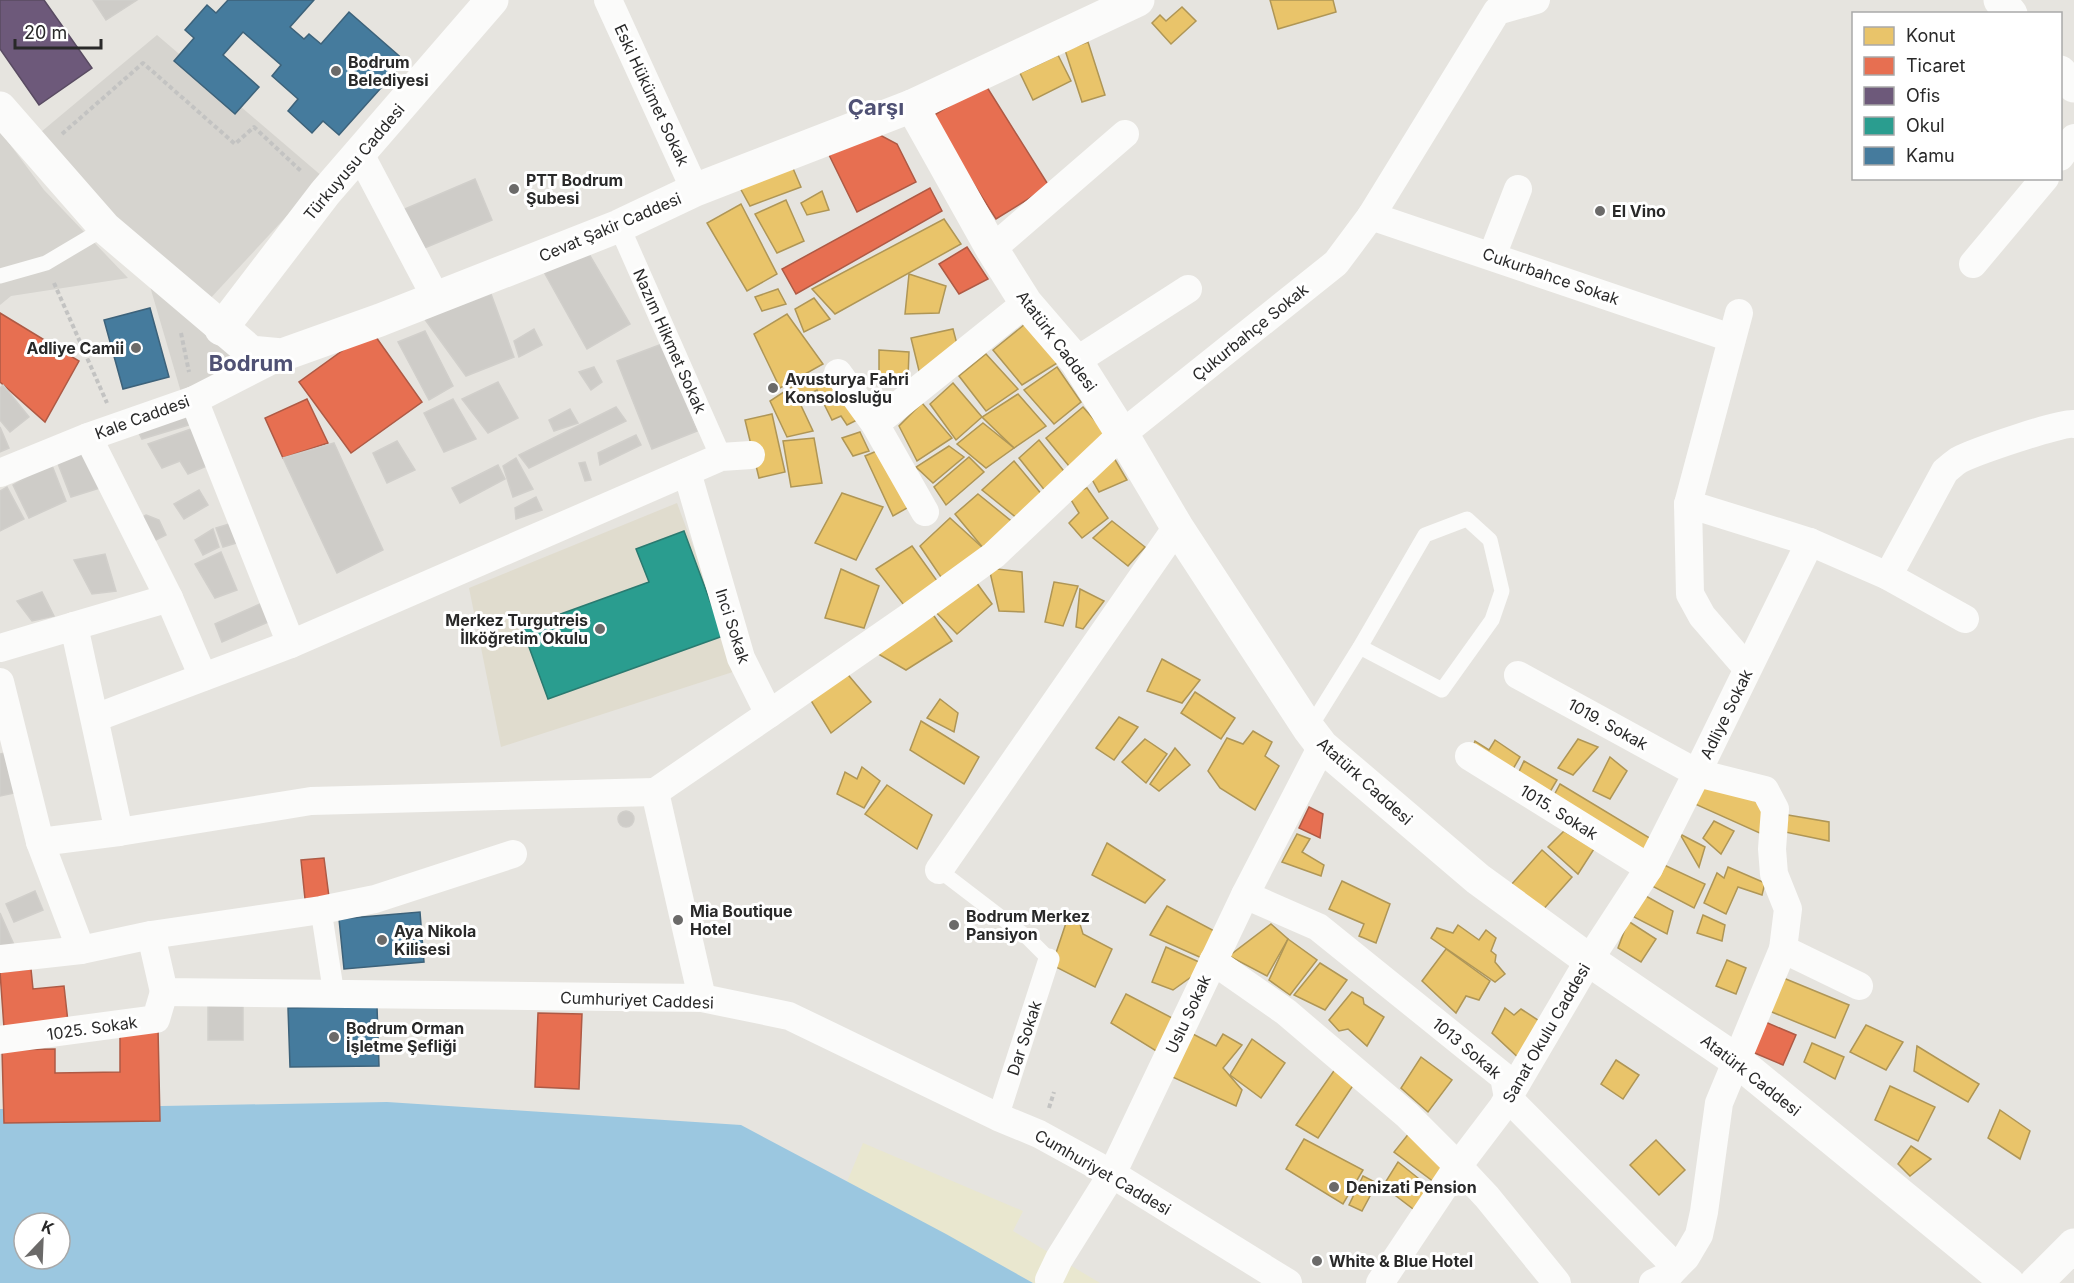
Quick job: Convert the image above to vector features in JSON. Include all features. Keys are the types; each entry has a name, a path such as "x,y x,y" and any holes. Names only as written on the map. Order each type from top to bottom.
{"street":[{"name":"Türkuyusu Caddesi","path":"221,328 325,193 492,0"},
{"name":"Eski Hükümet Sokak","path":"608,0 695,190"},
{"name":"Cevat Şakir Caddesi","path":"3,121 39,154 105,228 221,328 251,352 282,355 436,298 619,226 695,190 912,106 1138,0"},
{"name":"Çukurbahçe Sokak","path":"769,714 994,555 1122,434 1336,263 1371,216 1497,11 1536,0"},
{"path":"2000,0 2009,12"},
{"path":"2062,73 2074,86"},
{"name":"Atatürk Caddesi","path":"912,106 992,249 1026,303 1076,361 1177,527 1316,738 1478,879 1589,960 1736,1060 2008,1283"},
{"path":"992,249 1125,134"},
{"path":"2062,156 2074,138"},
{"path":"360,154 436,298"},
{"path":"1973,264 2043,180"},
{"path":"1492,256 1518,189"},
{"name":"Cukurbahce Sokak","path":"1371,216 1492,256 1735,326 1688,504 1690,594 1702,616 1747,668"},
{"name":"Nazım Hikmet Sokak","path":"619,226 721,457"},
{"path":"1076,361 1188,289"},
{"path":"875,424 1026,303"},
{"name":"Kale Caddesi","path":"0,473 88,437 194,400 282,355"},
{"path":"838,373 875,424 925,512"},
{"path":"194,400 291,644"},
{"path":"1888,576 1945,471 1959,460 2049,428 2074,424"},
{"path":"88,437 169,598 203,677"},
{"path":"95,718 291,644 721,457 751,455"},
{"name":"Inci Sokak","path":"687,472 741,658 769,714"},
{"path":"1688,504 1810,542 1888,576 1965,619"},
{"path":"939,870 1177,527"},
{"name":"Adliye Sokak","path":"1665,1275 1686,1257 1699,1235 1719,1103 1783,949 1788,909 1774,874 1772,849 1775,809 1765,790 1697,773 1810,542"},
{"path":"0,648 169,598"},
{"path":"74,626 119,832"},
{"name":"1019. Sokak","path":"1518,675 1697,773"},
{"path":"0,682 40,842 81,950"},
{"path":"40,842 119,832 311,801 655,792 769,714"},
{"name":"Uslu Sokak","path":"1049,1280 1059,1258 1112,1174 1245,895 1316,738"},
{"name":"1015. Sokak","path":"1469,756 1649,868"},
{"name":"Sanat Okulu Caddesi","path":"1380,1283 1458,1166 1508,1098 1589,960 1649,868 1697,773"},
{"path":"655,792 702,998"},
{"path":"0,959 81,950 151,935 321,910 375,898 513,854"},
{"name":"1013 Sokak","path":"1245,895 1318,927 1504,1077 1508,1098 1665,1275"},
{"path":"321,910 334,995"},
{"path":"151,935 164,992"},
{"path":"1783,949 1859,986"},
{"name":"Dar Sokak","path":"998,1117 1049,958"},
{"path":"1213,961 1286,1012 1407,1115 1487,1197 1557,1283"},
{"name":"Cumhuriyet Caddesi","path":"164,992 702,998 789,1016 998,1117 1040,1134 1112,1174 1288,1283"},
{"name":"1025. Sokak","path":"0,1040 156,1019 164,992"},
{"path":"2036,1283 2074,1245"}],"lane":[{"path":"0,276 46,263 105,228"},
{"path":"1316,738 1360,647 1425,535 1467,519 1490,540 1502,591 1492,620 1442,690 1360,647"},
{"path":"939,870 1028,938 1049,958"}],"path":[{"path":"39,154 143,63 235,144 254,127 325,193"},
{"path":"46,263 117,427"},
{"path":"171,285 194,400"}],"shaded area":[{"path":"157,35 323,177 207,302 118,222 41,132"},
{"path":"0,131 44,190 128,278 11,296 0,305"},
{"path":"149,283 246,357 183,399"},
{"name":"Merkez Turgutreis İlköğretim Okulu","path":"677,503 739,670 501,747 469,588"}],"sand":[{"path":"863,1143 1023,1211 1013,1231 1100,1283 1033,1283 847,1182"}],"water":[{"path":"387,1102 741,1125 1033,1283 0,1283 0,1109"}],"building: Konut":[{"path":"1270,0 1333,0 1336,12 1278,29"},
{"path":"1182,7 1196,21 1171,44 1152,23 1160,15 1166,21"},
{"path":"1088,42 1105,95 1082,102 1065,50"},
{"path":"1058,55 1071,81 1033,100 1020,73"},
{"path":"789,159 801,187 750,206 739,186"},
{"path":"822,191 829,210 807,215 801,203"},
{"path":"786,200 804,241 777,253 755,214"},
{"path":"741,204 777,274 747,291 707,223"},
{"path":"944,219 961,244 835,314 812,289"},
{"path":"909,274 946,286 939,313 905,314"},
{"path":"778,289 786,304 762,311 755,297"},
{"path":"814,298 830,319 804,332 795,309"},
{"path":"787,314 823,364 780,388 754,334"},
{"path":"1030,320 1062,360 1022,385 993,350"},
{"path":"953,329 958,348 921,379 911,338"},
{"path":"879,350 909,352 908,378 879,383"},
{"path":"986,354 1018,389 986,411 959,376"},
{"path":"1057,367 1081,402 1054,424 1024,390"},
{"path":"828,374 863,417 847,425 841,416 832,420 817,390 798,399 813,431 787,437 770,401 802,380"},
{"path":"953,383 982,417 956,440 930,404"},
{"path":"1018,394 1046,426 1014,448 982,417"},
{"path":"922,403 952,438 917,461 899,426"},
{"path":"1083,407 1111,439 1073,471 1046,438"},
{"path":"772,414 785,472 759,478 745,420"},
{"path":"983,423 1014,448 986,468 957,444"},
{"path":"860,432 869,451 853,456 842,438"},
{"path":"814,438 822,483 791,487 783,441"},
{"path":"1039,440 1067,475 1046,492 1019,458"},
{"path":"949,446 964,457 933,483 916,467"},
{"path":"884,448 914,504 893,516 865,456"},
{"path":"969,457 984,472 946,505 934,487"},
{"path":"1114,458 1127,480 1099,492 1089,474"},
{"path":"1014,461 1043,496 1018,519 982,490"},
{"path":"1087,488 1108,518 1082,538 1069,523 1079,513 1068,495"},
{"path":"842,493 883,507 856,560 815,543"},
{"path":"978,494 1015,524 984,549 955,514"},
{"path":"950,518 984,549 945,583 920,546"},
{"path":"1112,521 1145,547 1128,566 1093,538"},
{"path":"912,546 940,585 907,609 876,569"},
{"path":"989,568 1022,572 1024,612 999,611"},
{"path":"841,569 879,586 864,628 825,618"},
{"path":"971,575 992,604 957,634 931,607"},
{"path":"1054,582 1078,586 1063,626 1045,622"},
{"path":"1080,589 1104,601 1083,629 1076,627"},
{"path":"929,609 952,641 906,670 873,651"},
{"path":"1162,659 1200,680 1182,703 1147,691"},
{"path":"844,670 871,702 831,733 810,699"},
{"path":"1195,692 1235,718 1221,739 1181,713"},
{"path":"940,699 958,713 954,732 927,718"},
{"path":"1119,717 1138,727 1114,760 1096,748"},
{"path":"921,721 979,757 964,784 910,750"},
{"path":"1253,731 1272,742 1265,756 1279,766 1255,810 1220,788 1208,771 1227,738 1243,744"},
{"path":"1145,739 1167,754 1146,783 1122,762"},
{"path":"1578,739 1598,747 1573,775 1558,768"},
{"path":"1495,740 1520,757 1509,776 1471,751 1475,741 1489,750"},
{"path":"1175,748 1190,765 1159,791 1150,784"},
{"path":"1610,757 1627,771 1610,799 1593,791"},
{"path":"1524,761 1557,780 1547,797 1516,778"},
{"path":"862,767 880,781 864,808 837,794 845,772 857,779"},
{"path":"1707,779 1768,807 1764,835 1695,804"},
{"path":"1560,784 1653,840 1646,860 1551,801"},
{"path":"887,785 932,815 917,849 865,814"},
{"path":"1788,815 1829,822 1829,841 1785,832"},
{"path":"1714,821 1734,831 1721,854 1703,838"},
{"path":"1564,831 1594,849 1578,874 1548,847"},
{"path":"1297,834 1310,839 1302,852 1324,865 1321,876 1282,862"},
{"path":"1680,834 1705,847 1699,867"},
{"path":"1107,843 1165,880 1145,903 1092,875"},
{"path":"1542,850 1572,877 1541,912 1511,885"},
{"path":"1662,864 1705,884 1694,908 1652,886"},
{"path":"1728,867 1765,883 1762,895 1738,887 1726,914 1704,903 1717,873 1724,878"},
{"path":"1342,881 1390,904 1376,943 1359,936 1364,924 1329,909"},
{"path":"1644,895 1673,911 1667,934 1634,917"},
{"path":"1167,906 1220,934 1204,959 1150,935"},
{"path":"1703,915 1725,925 1722,941 1697,933"},
{"path":"1067,920 1080,924 1083,934 1112,949 1095,987 1052,965"},
{"path":"1628,921 1656,939 1641,962 1618,948"},
{"path":"1271,924 1288,939 1267,976 1229,956"},
{"path":"1458,925 1479,940 1486,930 1496,938 1491,951 1496,955 1495,962 1505,974 1495,982 1431,938 1437,928 1453,933"},
{"path":"1288,939 1317,960 1290,995 1269,980"},
{"path":"1166,947 1199,962 1198,972 1173,990 1152,982"},
{"path":"1446,949 1490,981 1479,1000 1466,996 1456,1013 1422,981"},
{"path":"1727,960 1746,968 1736,994 1716,986"},
{"path":"1320,963 1347,980 1325,1010 1294,995"},
{"path":"1781,977 1849,1005 1835,1038 1767,1010"},
{"path":"1352,992 1363,998 1364,1004 1384,1017 1367,1046 1348,1029 1339,1031 1329,1020"},
{"path":"1126,994 1176,1020 1161,1054 1111,1023"},
{"path":"1505,1008 1514,1015 1521,1009 1544,1024 1523,1062 1492,1033"},
{"path":"1866,1025 1903,1042 1886,1070 1850,1052"},
{"path":"1189,1032 1216,1046 1223,1034 1242,1045 1223,1068 1242,1090 1236,1106 1168,1075"},
{"path":"1252,1039 1285,1063 1261,1098 1230,1075"},
{"path":"1812,1043 1844,1057 1835,1079 1804,1062"},
{"path":"1917,1046 1979,1084 1968,1102 1914,1071"},
{"path":"1421,1057 1452,1080 1428,1112 1401,1088"},
{"path":"1616,1060 1639,1075 1623,1099 1601,1084"},
{"path":"1338,1065 1358,1078 1318,1138 1296,1125"},
{"path":"1890,1086 1935,1107 1918,1141 1875,1120"},
{"path":"2000,1110 2030,1131 2020,1159 1988,1138"},
{"path":"1410,1132 1450,1162 1434,1182 1394,1152"},
{"name":"Denizati Pension","path":"1304,1139 1363,1170 1343,1204 1286,1169"},
{"path":"1656,1140 1685,1170 1659,1195 1630,1165"},
{"path":"1911,1146 1931,1159 1910,1176 1898,1164"},
{"path":"1398,1162 1438,1194 1421,1215 1383,1186"},
{"path":"1363,1176 1377,1183 1362,1211 1349,1205"}],"building: Ticaret":[{"path":"985,84 1049,186 996,219 931,117"},
{"path":"878,134 897,144 916,182 857,212 829,155"},
{"path":"930,188 942,211 796,294 782,269"},
{"path":"967,247 988,279 959,294 939,264"},
{"path":"0,313 79,361 45,422 0,382"},
{"path":"371,330 422,402 351,453 299,382"},
{"path":"307,399 328,443 283,458 265,418"},
{"path":"1309,807 1323,814 1320,838 1299,828"},
{"path":"324,858 329,897 305,899 301,860"},
{"path":"31,969 33,989 64,986 68,1022 4,1028 0,972"},
{"path":"538,1013 582,1014 579,1089 535,1087"},
{"path":"1763,1021 1796,1035 1783,1065 1750,1051"},
{"path":"158,1028 160,1121 4,1123 2,1050 55,1049 55,1073 120,1072 120,1029"}],"building: Ofis":[{"path":"0,0 44,0 92,68 39,105 0,49"}],"building: Okul":[{"path":"684,531 723,636 548,699 522,628 649,582 636,549"}],"building: Kamu":[{"name":"Bodrum Belediyesi","path":"228,0 314,0 290,27 304,39 309,34 321,44 349,12 405,61 339,135 323,121 312,133 288,111 298,99 272,76 281,65 243,32 223,55 259,87 235,114 174,61 194,38 185,30 207,5 216,13"},
{"name":"Adliye Camii","path":"150,308 169,377 123,389 104,320"},
{"name":"Aya Nikola Kilisesi","path":"420,912 424,962 344,969 339,919"},
{"name":"Bodrum Orman İşletme Şefliği","path":"377,1006 379,1066 290,1067 288,1008"}],"building: Diğer":[{"path":"93,0 137,0 106,20"},
{"path":"475,179 492,220 422,249 405,209"},
{"path":"589,254 630,324 587,349 544,272"},
{"path":"491,294 514,357 466,376 424,318"},
{"path":"534,329 542,345 519,357 514,341"},
{"path":"425,331 453,386 429,400 398,342"},
{"path":"662,344 697,431 652,449 617,361"},
{"path":"594,367 602,382 591,390 579,372"},
{"path":"498,382 518,418 488,433 462,399"},
{"path":"3,385 29,417 10,432 0,420 0,388"},
{"path":"453,399 476,439 444,452 424,413"},
{"path":"616,407 626,421 529,468 519,455"},
{"path":"570,409 578,423 554,431 549,420"},
{"path":"186,410 195,423 142,439 136,427"},
{"path":"0,427 9,448 0,452"},
{"path":"194,428 211,464 188,474 180,461 162,468 148,444"},
{"path":"636,435 641,445 600,465 598,453"},
{"path":"397,441 415,470 387,483 373,453"},
{"path":"334,443 383,550 337,573 283,458"},
{"path":"85,445 106,486 71,497 57,461"},
{"path":"516,458 533,489 513,497 503,466"},
{"path":"585,462 591,480 585,481 579,463"},
{"path":"51,463 66,501 29,518 13,485"},
{"path":"498,465 505,479 460,503 452,488"},
{"path":"7,487 24,519 0,531 0,491"},
{"path":"199,490 208,505 184,519 174,504"},
{"path":"536,497 542,510 516,519 515,508"},
{"path":"146,515 159,520 166,535 148,544 136,521"},
{"path":"236,522 243,541 223,547 216,528"},
{"path":"213,529 219,547 203,555 195,540"},
{"path":"221,552 237,590 215,598 195,564"},
{"path":"105,554 116,591 92,594 74,560"},
{"path":"42,592 54,616 32,621 17,601"},
{"path":"260,604 268,622 222,642 215,624"},
{"path":"15,751 24,791 0,796 0,754"},
{"path":"626,811 632,813 634,819 632,825 626,827 620,825 618,819 620,813"},
{"path":"35,891 43,910 14,922 6,904"},
{"path":"0,913 15,947 0,951"},
{"path":"208,1002 243,1002 243,1040 208,1040"}],"place":[{"name":"Bodrum Belediyesi","path":"336,71"},
{"name":"PTT Bodrum Şubesi","path":"514,189"},
{"name":"El Vino","path":"1600,211"},
{"name":"Adliye Camii","path":"136,348"},
{"name":"Avusturya Fahri Konsolosluğu","path":"773,388"},
{"name":"Merkez Turgutreis İlköğretim Okulu","path":"600,629"},
{"name":"Mia Boutique Hotel","path":"678,920"},
{"name":"Bodrum Merkez Pansiyon","path":"954,925"},
{"name":"Aya Nikola Kilisesi","path":"382,940"},
{"name":"Bodrum Orman İşletme Şefliği","path":"334,1037"},
{"name":"Denizati Pension","path":"1334,1187"},
{"name":"White & Blue Hotel","path":"1317,1261"}],"district":[{"name":"Çarşı","path":"876,107"},
{"name":"Bodrum","path":"251,363"}]}
